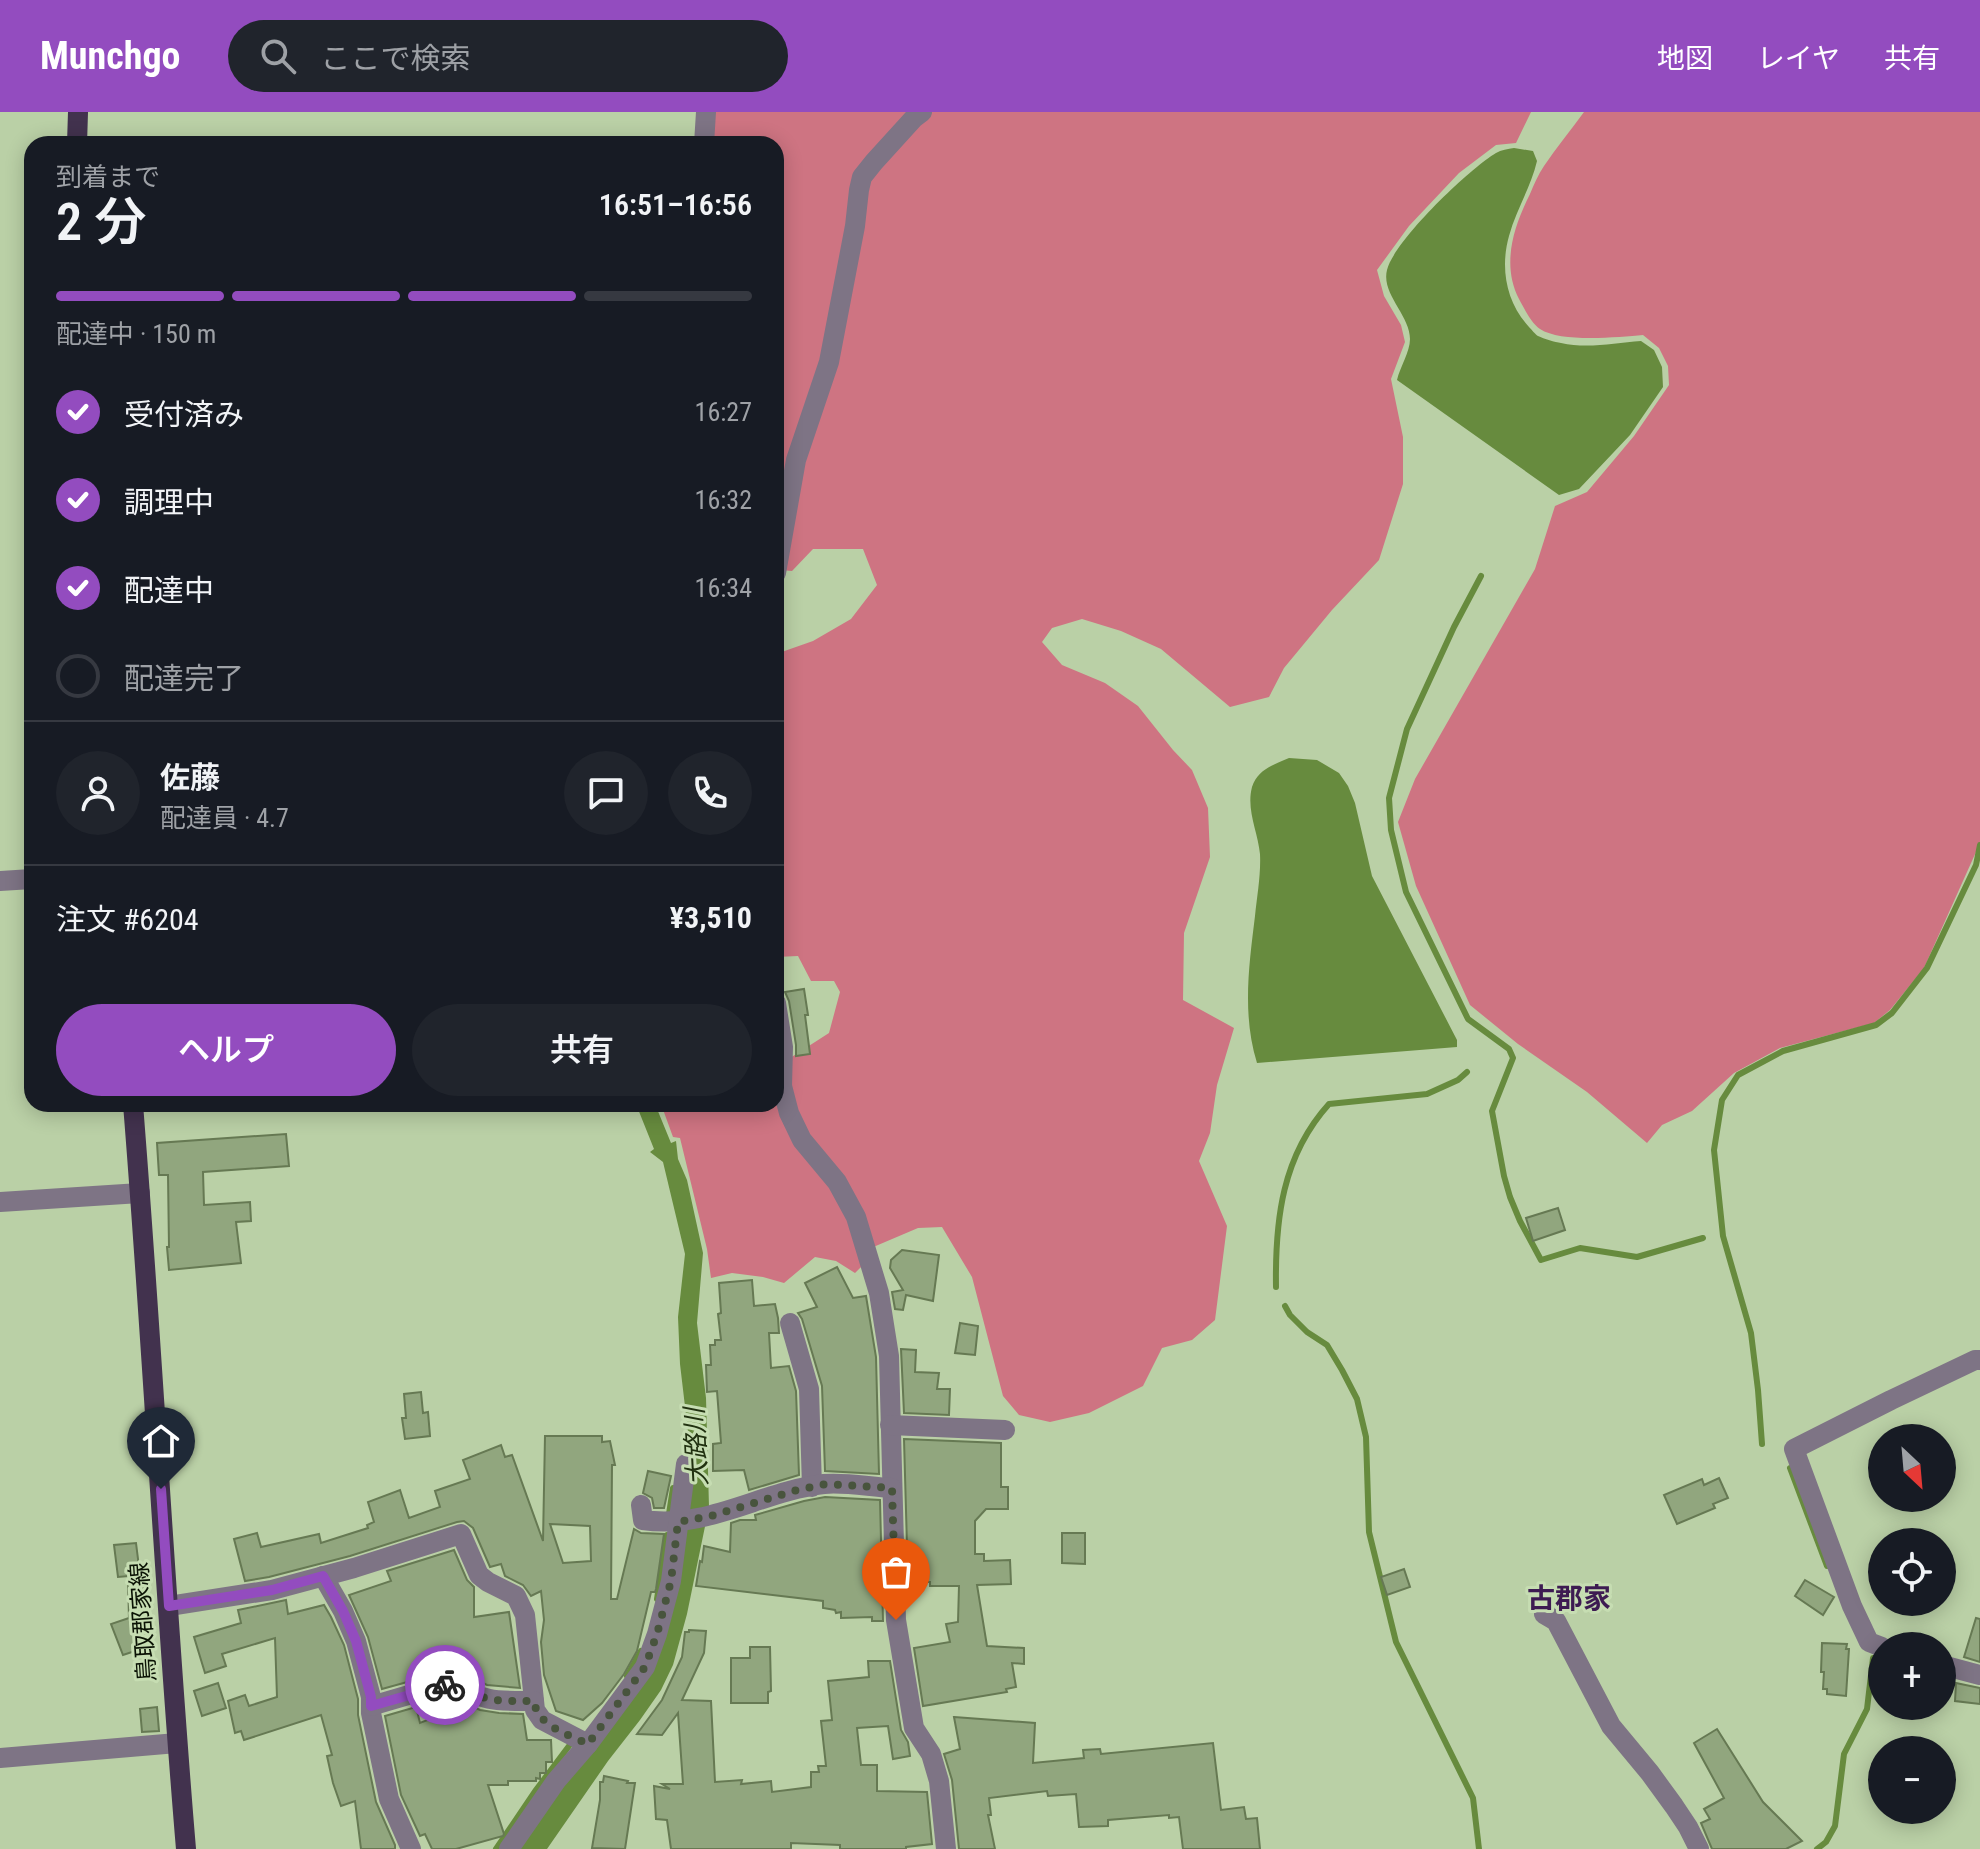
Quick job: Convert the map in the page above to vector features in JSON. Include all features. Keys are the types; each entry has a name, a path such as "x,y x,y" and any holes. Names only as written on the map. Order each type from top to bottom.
{"main road":[{"path":"77,136 78,112"},
{"name":"鳥取郡家線","path":"134,1112 186,1849"}],"street":[{"path":"704,136 706,112"},
{"path":"784,528 796,460 829,362 862,177 922,112"},
{"path":"0,881 24,880"},
{"path":"784,1094 802,1140 837,1182 856,1217 879,1293 889,1356 897,1627 914,1728 931,1754 939,1781 946,1849"},
{"path":"0,1202 140,1193"},
{"path":"790,1323 809,1389 812,1487"},
{"path":"1868,1640 1852,1606 1794,1449 1980,1360"},
{"path":"890,1425 1005,1430"},
{"path":"509,1849 556,1781 588,1744 645,1667 671,1581 686,1464"},
{"path":"641,1505 643,1520 678,1522 826,1484 892,1488"},
{"path":"169,1606 272,1590 461,1534 479,1575 516,1596 525,1615 535,1710 542,1720 588,1744"},
{"path":"323,1576 356,1641 371,1697 389,1799 411,1849"},
{"path":"1544,1614 1556,1621 1611,1726 1674,1806 1699,1849"},
{"path":"1956,1669 1980,1675"},
{"path":"371,1706 453,1682 472,1695 492,1701 534,1701"},
{"path":"0,1758 177,1743"}],"shaded area":[{"path":"712,112 917,112 871,157 784,516 784,136 710,136"},
{"path":"928,112 1531,112 1516,143 1496,145 1459,173 1409,226 1377,270 1384,296 1401,325 1405,342 1391,379 1403,437 1403,484 1379,560 1284,668 1269,697 1230,707 1161,649 1121,631 1082,619 1052,628 1042,642 1062,665 1105,683 1138,706 1192,770 1208,808 1210,857 1184,933 1183,1000 1234,1028 1217,1085 1210,1133 1199,1161 1227,1226 1215,1320 1192,1340 1162,1348 1143,1386 1089,1413 1050,1422 1019,1415 1003,1396 972,1277 942,1227 918,1228 871,1248 798,1124 787,1060 829,1033 840,992 834,981 811,981 798,956 784,957 784,651 813,641 851,619 877,585 863,549 813,549 792,571 784,570 784,556 862,191"},
{"path":"1584,112 1980,112 1980,843 1924,968 1890,1010 1874,1023 1780,1048 1734,1073 1692,1111 1662,1125 1647,1143 1587,1092 1518,1044 1470,1005 1416,886 1398,822 1415,779 1535,569 1555,506 1587,492 1634,436 1669,385 1668,366 1659,348 1643,335 1590,338 1549,333 1531,319 1514,286 1510,259 1519,219 1542,169"},
{"path":"784,1092 866,1262 855,1273 836,1261 815,1257 784,1283 732,1273 711,1278 680,1138 673,1137 664,1112 784,1112"}],"water":[{"path":"1514,148 1533,151 1537,161 1506,248 1507,284 1521,317 1537,335 1559,343 1591,346 1641,341 1654,350 1662,367 1663,387 1630,435 1579,489 1559,495 1397,380 1410,339 1406,321 1386,279 1393,257 1417,224 1469,174 1496,153"},
{"path":"1289,758 1317,760 1339,773 1348,786 1372,876 1457,1040 1457,1047 1257,1063 1248,1008 1260,854 1251,813 1251,796 1252,787 1262,772"},
{"name":"大路川","path":"639,1112 658,1112 671,1143 676,1141 703,1253 697,1323 706,1398 709,1507 687,1614 673,1665 661,1690 547,1849 520,1849 551,1802 648,1678 689,1468 678,1317 685,1254 663,1162 650,1152 654,1149"}],"building":[{"path":"804,989 810,1054 796,1056 789,1001 785,992"},
{"path":"286,1134 289,1166 203,1172 204,1205 250,1202 251,1221 236,1222 241,1263 169,1270 168,1175 159,1175 157,1143"},
{"path":"1558,1208 1565,1230 1533,1241 1526,1218"},
{"path":"902,1250 939,1255 933,1301 906,1295 903,1310 895,1309 892,1292 903,1290 890,1268 891,1260"},
{"path":"837,1267 853,1298 866,1296 876,1357 879,1474 825,1471 822,1386 798,1313 817,1307 805,1283"},
{"path":"752,1280 754,1306 775,1304 779,1333 769,1333 771,1368 789,1366 796,1391 799,1475 749,1490 744,1470 713,1471 713,1444 721,1443 717,1391 707,1392 706,1365 711,1365 710,1345 715,1345 715,1340 721,1340 719,1283"},
{"path":"960,1323 978,1326 975,1355 955,1353"},
{"path":"901,1349 916,1350 915,1372 939,1373 937,1389 950,1389 949,1415 904,1413"},
{"path":"421,1392 423,1413 428,1412 430,1436 405,1439 402,1418 406,1418 404,1394"},
{"path":"545,1436 602,1436 602,1442 610,1441 615,1465 612,1465 611,1599 617,1599 634,1529 641,1533 664,1534 656,1589 651,1592 637,1651 602,1703 583,1720 556,1711 544,1675 541,1591 531,1596 523,1585 505,1576 501,1564 490,1567 473,1528 464,1521 350,1556 245,1581 234,1539 257,1533 261,1547 319,1534 321,1543 368,1528 367,1525 374,1522 368,1502 400,1490 409,1518 440,1507 435,1491 470,1479 463,1460 501,1445 505,1457 512,1455 543,1541","holes":["550,1524 590,1526 591,1561 563,1563"]},
{"path":"904,1439 1001,1443 1001,1487 1008,1487 1008,1509 986,1509 975,1521 975,1554 984,1554 984,1561 1010,1560 1011,1584 977,1585 987,1646 1024,1648 1024,1664 1012,1663 1016,1687 1006,1689 1007,1692 923,1706 914,1648 950,1642 946,1624 958,1622 959,1586 908,1582"},
{"path":"648,1471 671,1476 664,1508 654,1508 652,1498 643,1493"},
{"path":"1719,1478 1728,1498 1713,1504 1715,1508 1677,1524 1664,1495 1702,1479 1704,1485"},
{"path":"825,1497 880,1500 883,1621 872,1621 872,1617 841,1618 841,1612 823,1608 823,1601 696,1586 704,1546 730,1552 731,1523 756,1520 755,1515"},
{"path":"1062,1533 1085,1533 1085,1564 1062,1563"},
{"path":"136,1543 140,1575 118,1577 114,1545"},
{"path":"454,1550 467,1580 474,1587 474,1617 509,1612 520,1688 487,1685 454,1669 382,1689 368,1637 349,1595 391,1581 387,1571"},
{"path":"1404,1569 1410,1587 1387,1595 1381,1577"},
{"path":"147,1578 148,1605 141,1606 153,1645 123,1655 111,1624 129,1618 128,1579"},
{"path":"1805,1580 1834,1597 1823,1615 1795,1596"},
{"path":"286,1600 288,1614 324,1605 344,1645 358,1699 358,1715 376,1802 395,1849 361,1849 355,1801 341,1806 327,1756 332,1755 321,1715 244,1740 241,1731 235,1733 228,1701 245,1695 249,1706 277,1697 275,1638 222,1654 226,1666 205,1673 194,1637 241,1623 238,1610"},
{"path":"1976,1618 1980,1619 1980,1662 1964,1657"},
{"path":"706,1631 704,1653 682,1700 711,1701 715,1782 742,1780 741,1784 771,1781 772,1792 811,1787 811,1772 819,1772 818,1766 826,1766 821,1721 832,1720 828,1681 869,1677 868,1661 890,1661 901,1730 908,1742 910,1756 893,1759 888,1726 857,1728 861,1765 877,1765 877,1791 927,1792 932,1844 906,1849 840,1849 840,1845 791,1843 791,1849 671,1849 667,1820 656,1819 654,1786 670,1789 662,1784 683,1784 678,1713 662,1735 637,1734 662,1700 682,1657 685,1632"},
{"path":"1822,1643 1847,1644 1846,1696 1827,1694 1827,1689 1823,1689"},
{"path":"750,1647 770,1647 771,1691 768,1692 768,1703 731,1703 731,1658 750,1658"},
{"path":"218,1683 226,1708 202,1716 194,1691"},
{"path":"1956,1683 1980,1688 1980,1704 1956,1701"},
{"path":"452,1696 480,1710 523,1714 527,1740 551,1740 552,1762 546,1762 546,1773 540,1773 540,1779 536,1778 536,1781 488,1785 503,1836 456,1849 432,1849 425,1834 420,1836 401,1795 385,1716 416,1707 420,1723 456,1709"},
{"path":"157,1707 159,1731 142,1732 140,1709"},
{"path":"954,1717 1035,1723 1033,1763 1084,1758 1083,1750 1100,1749 1101,1754 1213,1743 1221,1810 1244,1807 1246,1819 1257,1818 1260,1849 1183,1849 1179,1817 1169,1818 1169,1815 1108,1820 1108,1826 1079,1827 1076,1794 1048,1796 1047,1791 989,1798 991,1815 988,1815 995,1849 959,1849 952,1780 944,1754 960,1749"},
{"path":"1717,1729 1763,1802 1802,1841 1786,1849 1712,1849 1701,1823 1710,1819 1704,1809 1724,1798 1694,1743"},
{"path":"604,1776 635,1783 625,1849 592,1848 600,1782 603,1782"}],"waterway":[{"path":"1481,576 1407,729 1389,798 1391,830 1406,892 1468,1019 1509,1049 1513,1058 1492,1111 1510,1197 1541,1260 1580,1248 1637,1257 1703,1238"},
{"path":"1762,1444 1751,1333 1723,1236 1714,1150 1722,1100 1738,1075 1783,1051 1876,1025 1892,1013 1927,968 1976,865 1980,845"},
{"path":"1276,1287 1277,1237 1284,1190 1301,1145 1329,1104 1427,1094 1458,1080 1467,1072"},
{"path":"1285,1306 1307,1332 1327,1345 1357,1399 1366,1437 1369,1532 1396,1642 1473,1798 1479,1849"},
{"path":"1790,1468 1827,1566"},
{"name":"大路川","path":"669,1514 673,1488"},
{"path":"657,1599 667,1535"},
{"path":"627,1676 641,1651"},
{"path":"1817,1849 1826,1842 1835,1826 1844,1754 1867,1709 1868,1700"},
{"path":"496,1849 569,1746"}],"way so far":[{"path":"445,1685 453,1682 472,1695 492,1701 534,1701 535,1710 542,1720 588,1744 645,1667 671,1581 678,1522 826,1484 892,1488 896,1620"}],"district":[{"name":"古郡家","path":"1569,1598"}],"route":[{"path":"161,1489 169,1606 272,1590 323,1576 356,1641 371,1706 445,1685"}]}
